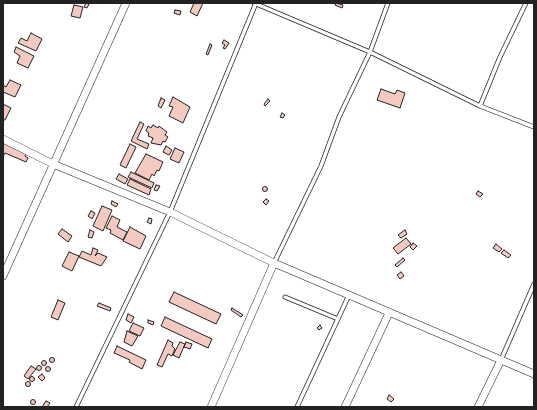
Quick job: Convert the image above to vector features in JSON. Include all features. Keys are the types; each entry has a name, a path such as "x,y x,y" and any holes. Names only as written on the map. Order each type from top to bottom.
{"street":[{"path":"3,276 126,3"},
{"path":"3,139 53,164 170,212 274,263 534,374"},
{"path":"211,407 274,263"},
{"path":"345,407 389,313"},
{"path":"478,407 501,360"}],"lane":[{"path":"76,407 170,212 255,3 370,52 480,106 534,127"},
{"path":"274,263 321,166 339,117 370,52 388,3"},
{"path":"480,106 500,57 526,3"},
{"path":"501,360 534,284"},
{"path":"297,407 349,295"},
{"path":"285,297 338,319"}],"building":[{"path":"86,3 89,4 87,8 84,7"},
{"path":"194,3 203,3 197,16 190,12"},
{"path":"336,3 343,5 342,8 335,5"},
{"path":"74,5 83,7 80,18 71,16"},
{"path":"175,10 181,11 180,15 174,13"},
{"path":"31,33 42,39 36,51 18,43 21,38 27,41"},
{"path":"224,40 229,43 225,49 223,48 225,45 222,43"},
{"path":"210,44 212,45 208,55 206,54"},
{"path":"16,47 34,56 28,68 17,63 20,56 14,52"},
{"path":"10,80 21,85 15,97 3,92 3,85 6,87"},
{"path":"381,89 395,94 397,90 405,93 400,108 377,100"},
{"path":"173,97 190,107 183,123 169,116 173,107 169,106"},
{"path":"161,98 165,100 161,108 158,106"},
{"path":"268,99 270,101 265,106 264,104"},
{"path":"3,104 11,108 5,120 3,120"},
{"path":"282,113 285,115 283,118 280,117"},
{"path":"140,122 144,124 137,139 149,144 147,149 131,141"},
{"path":"153,125 158,128 159,126 167,132 165,135 168,137 161,145 151,143 153,138 148,136 149,133 146,131 148,126 151,128"},
{"path":"3,143 26,154 25,156 28,158 26,162 5,153 3,157"},
{"path":"130,144 136,147 126,168 120,165"},
{"path":"166,146 172,150 169,155 163,152"},
{"path":"175,148 184,152 179,163 170,159"},
{"path":"146,154 163,162 159,171 157,170 154,176 152,174 149,180 135,173"},
{"path":"131,172 154,183 152,188 128,177"},
{"path":"119,174 128,179 125,184 116,179"},
{"path":"130,179 151,189 149,195 127,185"},
{"path":"156,185 160,186 157,191 154,190"},
{"path":"263,187 267,187 267,191 263,191"},
{"path":"478,191 483,194 480,197 476,194"},
{"path":"266,199 269,201 266,205 263,202"},
{"path":"112,201 118,204 116,207 111,204"},
{"path":"102,206 112,210 103,231 93,226"},
{"path":"91,211 95,213 92,219 88,216"},
{"path":"112,216 120,220 117,227 127,232 123,240 110,233 111,230 106,228"},
{"path":"149,218 152,219 151,224 147,222"},
{"path":"130,227 146,236 140,249 123,241"},
{"path":"62,229 72,236 68,242 58,234"},
{"path":"90,230 94,232 92,238 88,237"},
{"path":"405,230 407,234 401,238 398,235"},
{"path":"406,238 411,244 398,254 393,248"},
{"path":"413,243 417,246 413,250 410,247"},
{"path":"496,244 502,249 499,252 493,248"},
{"path":"93,248 98,250 95,256 98,253 107,257 101,266 79,257 82,251 91,255"},
{"path":"504,250 511,255 508,258 501,253"},
{"path":"69,252 79,256 72,271 62,266"},
{"path":"403,258 405,260 397,267 395,265"},
{"path":"401,272 404,276 400,279 397,275"},
{"path":"174,292 221,314 216,324 169,302"},
{"path":"58,300 65,303 58,320 51,317"},
{"path":"99,303 111,308 110,311 97,306"},
{"path":"232,308 243,315 241,317 231,310"},
{"path":"128,314 134,317 131,323 126,320"},
{"path":"165,317 212,339 208,348 161,326"},
{"path":"148,320 154,322 153,325 148,323"},
{"path":"133,323 144,328 140,336 129,331"},
{"path":"320,325 322,328 319,330 317,328"},
{"path":"127,331 138,336 132,346 124,342"},
{"path":"168,340 173,343 172,346 175,349 172,356 168,354 162,367 157,365"},
{"path":"180,342 185,344 179,358 173,355"},
{"path":"186,342 192,344 190,349 184,347"},
{"path":"117,346 146,360 142,369 129,362 130,360 114,353"},
{"path":"50,358 54,358 54,362 50,362"},
{"path":"42,361 46,361 46,365 42,365"},
{"path":"31,366 36,369 28,379 24,376"},
{"path":"37,366 41,366 41,370 37,370"},
{"path":"46,367 50,367 50,371 46,371"},
{"path":"42,374 45,378 42,381 38,377"},
{"path":"30,377 34,377 34,381 30,381"},
{"path":"26,382 30,382 30,386 26,386"},
{"path":"389,395 394,399 391,402 387,399"},
{"path":"31,400 35,400 35,404 31,404"},
{"path":"46,401 50,403 47,407 42,407"}]}
